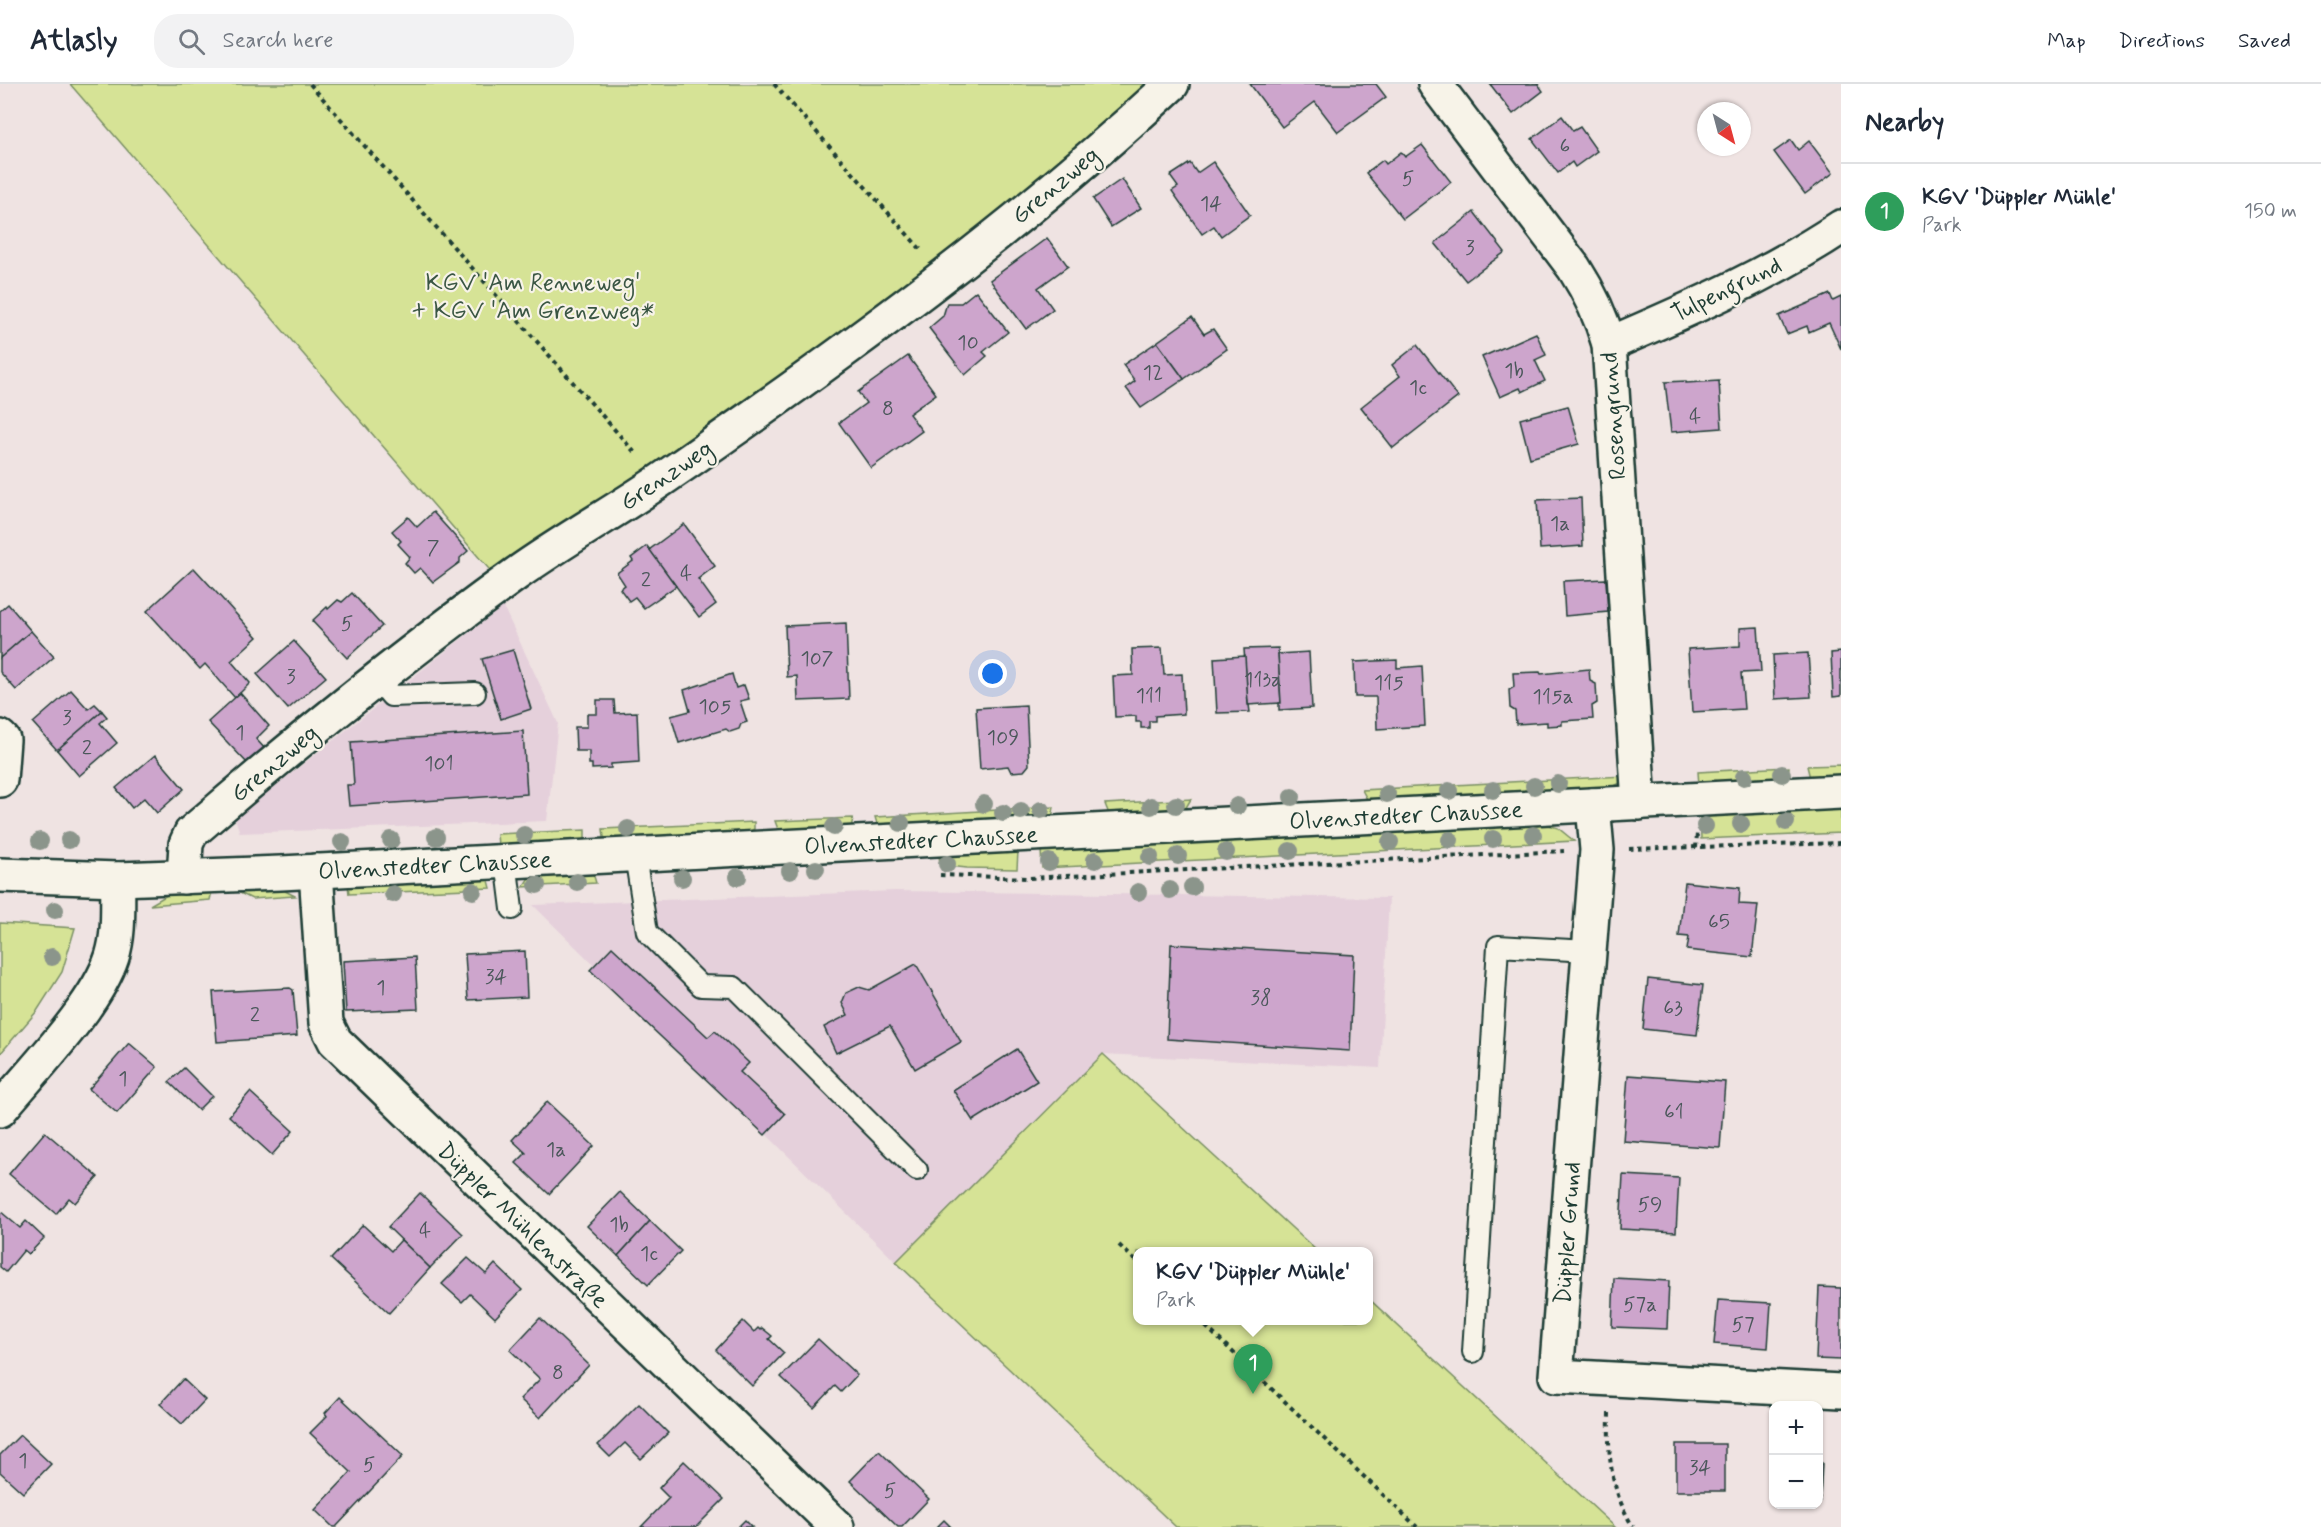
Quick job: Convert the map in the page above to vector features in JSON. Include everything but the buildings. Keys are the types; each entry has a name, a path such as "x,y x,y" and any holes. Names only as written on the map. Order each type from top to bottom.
{"street":[{"name":"Grenzweg","path":"184,877 186,844 191,833 296,743 517,573 659,481 802,382 997,233 1172,84"},
{"name":"Rosengrund","path":"1435,84 1574,268 1599,311 1609,344 1639,803"},
{"name":"Tulpengrund","path":"1609,344 1759,275 1841,227"},
{"path":"0,737 3,740 0,780"},
{"name":"Olvenstedter Chaussee","path":"0,875 118,879 184,877 1841,792"},
{"name":"Düppler Grund","path":"1593,805 1597,850 1556,1376 1841,1391"},
{"name":"Düppler Mühlenstraße","path":"316,871 326,1023 335,1041 837,1527"},
{"path":"0,1110 79,1013 104,976 112,957 115,941 118,879"}],"lane":[{"path":"378,679 391,696 475,693"},
{"path":"635,855 646,932 701,986 734,987 917,1170"},
{"path":"506,861 512,909"},
{"path":"1473,1352 1498,946 1589,951"}],"path":[{"path":"310,84 644,463"},
{"path":"774,84 927,256"},
{"path":"1696,848 1697,839"},
{"name":"Olvenstedter Chaussee","path":"939,875 1028,878 1597,850 1841,843"},
{"path":"1119,1245 1133,1259"},
{"path":"1204,1325 1417,1527"},
{"path":"1608,1452 1615,1488 1633,1527"}],"shaded area":[{"path":"503,606 558,723 547,821 240,833 235,818"},
{"path":"895,891 1389,898 1380,1068 1103,1054 896,1262 533,905"}],"green space":[{"name":"KGV 'Am Renneweg' + KGV 'Am Grenzweg*","path":"70,84 1150,84 934,265 652,472 495,576"},
{"path":"1841,765 1841,776 1810,778 1807,766"},
{"path":"1789,767 1788,780 1699,785 1698,772"},
{"path":"1624,776 1620,783 1606,791 1378,802 1367,799 1362,790"},
{"path":"1191,799 1184,811 1109,814 1105,804"},
{"path":"1054,807 1052,818 878,827 875,817"},
{"path":"1841,809 1841,833 1701,839 1700,816"},
{"path":"853,818 851,828 779,832 775,821"},
{"path":"754,822 754,829 746,834 610,841 604,837 603,829"},
{"path":"1541,823 1558,828 1574,841 1042,868 1041,850"},
{"path":"585,830 585,841 498,845 497,834"},
{"path":"1018,851 1017,869 940,865 939,855"},
{"path":"593,873 596,883 523,887 530,876"},
{"path":"488,877 491,888 349,894 348,885"},
{"path":"283,890 295,896 252,899 238,892"},
{"path":"212,891 210,900 150,905 167,895"},
{"path":"0,923 75,928 62,972 37,1011 0,1054"},
{"path":"1103,1054 1313,1247 1133,1247 1133,1325 1373,1325 1373,1303 1615,1527 1176,1527 896,1262"}],"place":[{"name":"KGV 'Düppler Mühle'","path":"1253,1394"}]}
